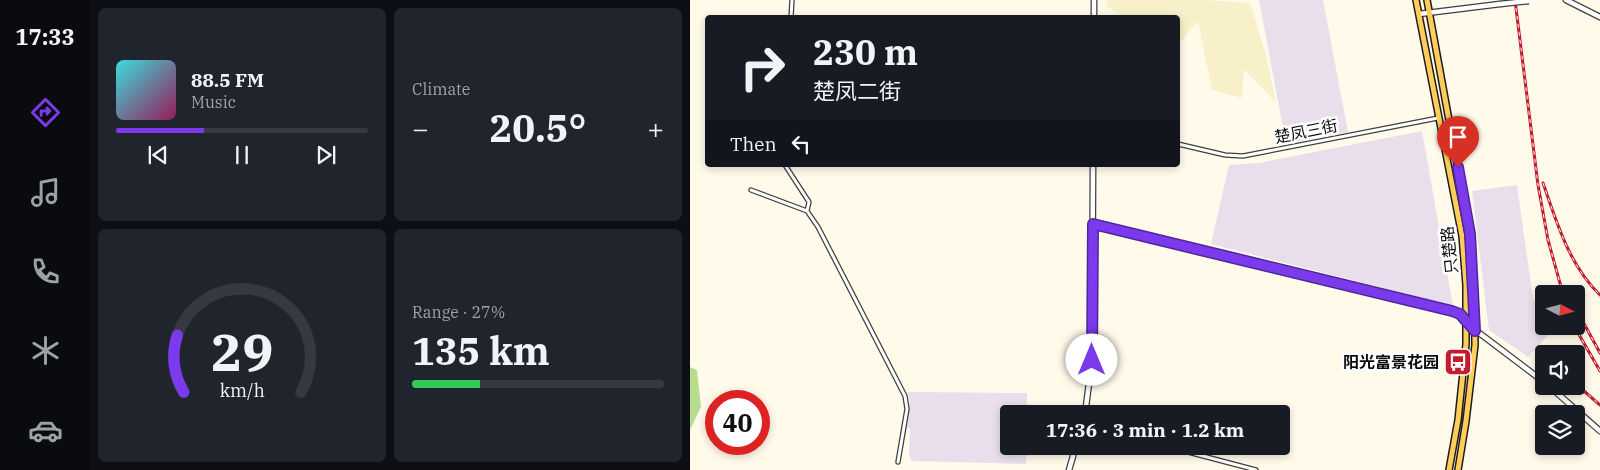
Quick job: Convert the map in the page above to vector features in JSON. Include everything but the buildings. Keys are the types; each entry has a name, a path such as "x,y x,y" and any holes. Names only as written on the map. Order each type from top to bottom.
{"main road":[{"name":"只楚路","path":"1416,0 1462,236 1466,344 1458,420 1449,470"},
{"name":"只楚路","path":"1427,0 1470,234 1475,331 1466,421 1458,470"}],"street":[{"path":"791,15 792,0"},
{"path":"1094,0 1094,15"},
{"path":"1419,14 1530,0"},
{"path":"1566,0 1600,17"},
{"name":"楚凤三街","path":"1180,144 1225,155 1243,156 1438,118"},
{"path":"786,167 809,202 807,212"},
{"path":"1087,405 1092,360 1093,167"},
{"path":"752,190 807,212 818,226 905,396 907,409 898,462"},
{"path":"1093,224 1452,311 1460,314 1475,331 1521,362 1535,374"},
{"path":"1559,395 1600,431"},
{"path":"1070,470 1074,455"},
{"path":"1199,455 1256,470"}],"shaded area":[{"path":"1107,0 1203,0 1250,3 1266,55 1276,103 1244,69 1242,98 1212,90 1198,21 1180,43 1180,15 1120,15 1106,6"},
{"path":"1259,0 1323,0 1348,132 1286,144"},
{"path":"1422,131 1453,306 1211,244 1229,165 1259,163"},
{"path":"1517,185 1533,299 1535,302 1535,335 1547,335 1539,345 1535,345 1535,349 1528,357 1489,330 1472,191"},
{"path":"908,392 1027,393 1027,405 1000,405 1000,455 1026,455 1026,464 912,461 909,455 910,428 907,428 910,404"}],"green space":[{"path":"690,367 697,370 701,407 690,430"}],"railway":[{"path":"1515,0 1538,185 1548,240 1560,285"},
{"path":"1543,183 1559,228 1572,257 1589,283 1600,295"},
{"path":"1585,326 1600,353"},
{"path":"1579,335 1600,371"},
{"path":"1585,392 1600,405"}],"place":[{"name":"阳光富景花园","path":"1458,362"}],"route":[{"path":"1092,360 1093,224 1452,311 1460,314 1475,331 1470,234 1458,167"}]}
